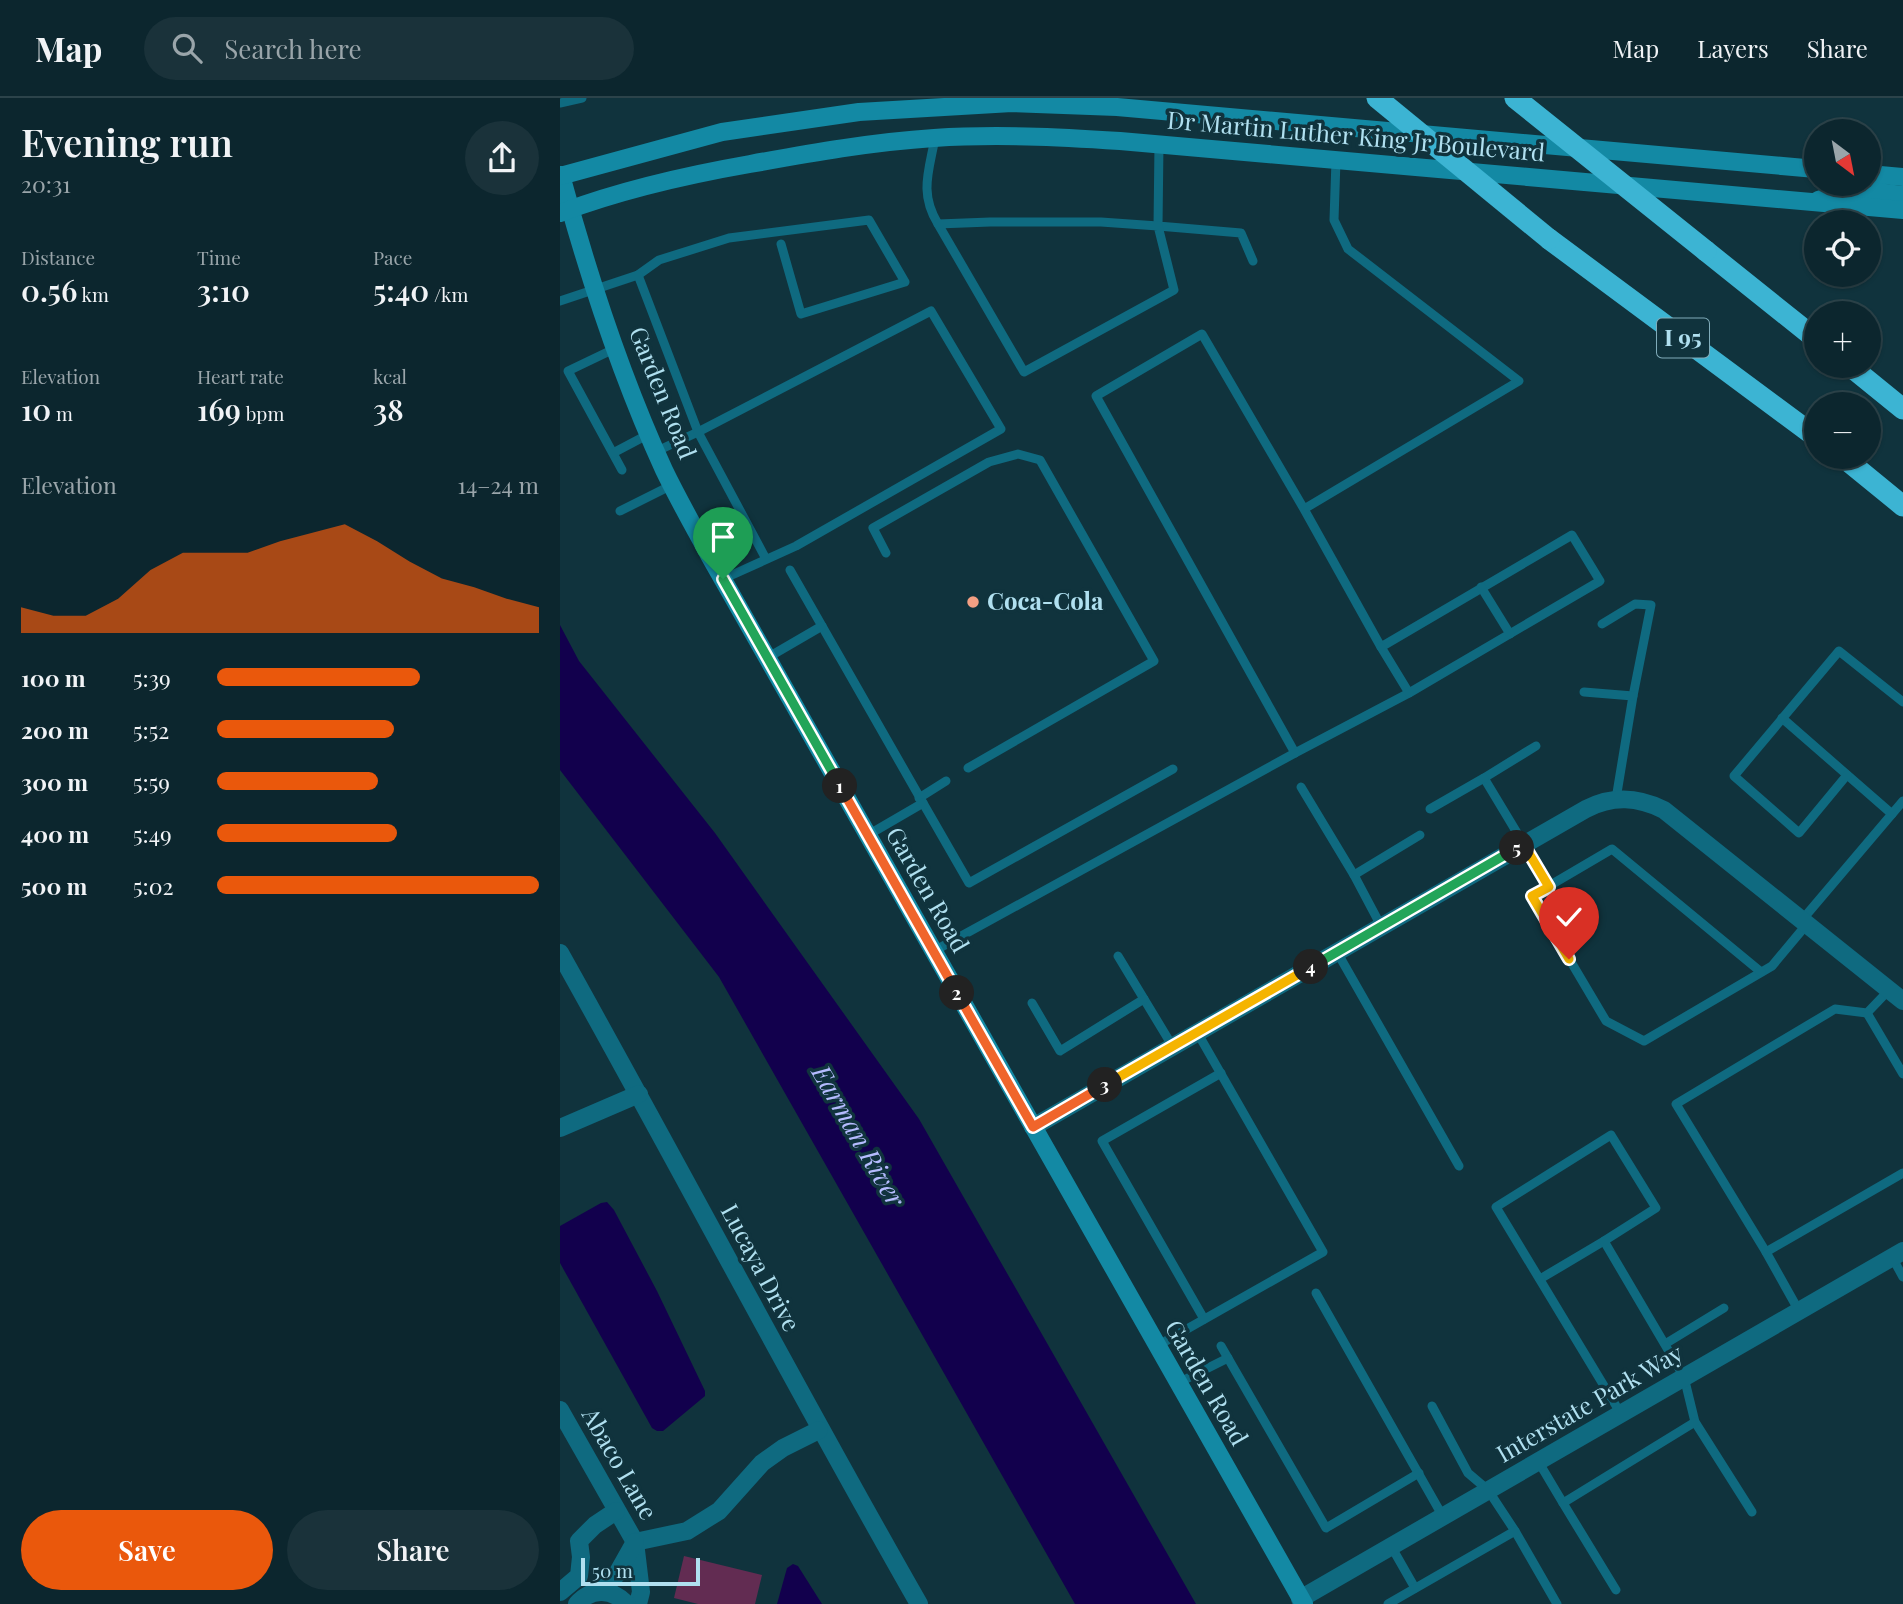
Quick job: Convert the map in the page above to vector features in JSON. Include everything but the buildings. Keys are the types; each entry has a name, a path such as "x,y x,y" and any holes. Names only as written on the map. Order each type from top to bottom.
{"highway":[{"name":"I 95","path":"1377,98 1549,239 1804,428"},
{"path":"1515,98 1804,329"},
{"path":"1865,378 1903,409"},
{"path":"1858,469 1903,506"}],"main road":[{"name":"Dr Martin Luther King Jr Boulevard","path":"560,174 722,132 758,126 859,112 1012,103 1117,107 1804,168"},
{"name":"Dr Martin Luther King Jr Boulevard","path":"565,211 707,172 867,144 935,138 1032,136 1159,144 1903,210"},
{"name":"Garden Road","path":"560,174 565,211 653,443 672,485 1302,1601"},
{"path":"1881,175 1903,177"},
{"path":"1812,202 1852,189 1903,195"}],"street":[{"path":"1033,1127 1596,804 1616,799 1641,800 1664,810 1896,995"},
{"name":"Lucaya Drive","path":"560,953 820,1430 919,1604"},
{"path":"560,1128 639,1094"},
{"name":"Interstate Park Way","path":"1302,1601 1442,1515 1897,1254"},
{"name":"Abaco Lane","path":"560,1410 635,1542 640,1592 638,1604"},
{"path":"635,1542 687,1531 719,1511 762,1463 783,1448 820,1430"},
{"path":"560,1592 579,1576 579,1541 594,1525 616,1511"},
{"name":"Abaco Lane","path":"601,1591 617,1574 635,1542"},
{"path":"577,1604 591,1593 601,1591 620,1597 627,1604"}],"lane":[{"path":"560,103 582,98"},
{"path":"935,138 926,187 929,209 1024,373 1174,289 1158,226 1159,144"},
{"path":"1304,509 1519,381 1348,249 1334,220 1336,160"},
{"path":"560,302 638,275 659,260 729,238 869,220 905,282 801,314 781,244"},
{"path":"938,224 1101,222 1241,233 1253,261"},
{"path":"638,275 698,432 766,559"},
{"path":"613,453 698,432 931,311 1001,429 796,546 723,579"},
{"path":"1295,753 1096,396 1202,334 1409,693"},
{"path":"616,348 568,371 622,470"},
{"path":"886,553 873,528 989,463 1018,454 1040,460 1154,661 968,768"},
{"path":"620,511 672,485"},
{"path":"934,951 1409,693 1600,581 1572,535 1381,647"},
{"path":"790,570 970,883 1173,769"},
{"path":"1481,587 1510,634"},
{"path":"1602,625 1635,604 1651,606 1616,799"},
{"path":"768,658 822,626"},
{"path":"1847,775 1799,833 1734,776 1839,651 1903,702"},
{"path":"1584,692 1633,696"},
{"path":"1782,718 1892,814"},
{"path":"1430,809 1536,746"},
{"path":"1484,778 1549,887"},
{"path":"868,835 921,801 946,781"},
{"path":"1301,787 1354,874 1381,926"},
{"path":"1761,972 1612,849 1532,896 1606,1021 1644,1041 1772,966 1903,801"},
{"path":"1354,874 1420,835"},
{"path":"1337,952 1459,1166"},
{"path":"1118,956 1173,1046"},
{"path":"1799,1311 1676,1104 1835,1009 1867,1013 1896,995"},
{"path":"1032,1003 1060,1051 1144,999"},
{"path":"1867,1013 1903,1073"},
{"path":"1157,1346 1323,1252 1197,1032"},
{"path":"1204,1320 1101,1142 1221,1073"},
{"path":"1540,1279 1656,1208 1611,1135 1496,1207 1621,1414"},
{"path":"1766,1252 1903,1173"},
{"path":"1604,1241 1684,1377 1695,1422 1752,1512"},
{"path":"1897,1254 1903,1277"},
{"path":"1316,1293 1442,1515"},
{"path":"1665,1344 1724,1308"},
{"path":"1221,1346 1326,1528 1419,1473"},
{"path":"1178,1383 1228,1358"},
{"path":"1432,1406 1468,1473 1488,1490 1557,1604"},
{"path":"1563,1503 1695,1422"},
{"path":"1538,1461 1616,1590"},
{"path":"1388,1604 1515,1531"},
{"path":"1391,1546 1415,1588"}],"shaded area":[{"path":"684,1556 762,1575 755,1604 698,1604 674,1598"}],"water":[{"name":"Earman River","path":"560,625 579,661 715,833 919,1119 1196,1604 1075,1604 719,977 560,770"},
{"path":"607,1202 614,1210 657,1291 705,1391 705,1396 663,1431 652,1428 560,1263 560,1226"},
{"path":"793,1564 798,1566 822,1604 777,1604 787,1568"}],"place":[{"name":"Coca-Cola","path":"973,602"}],"route":[{"path":"723,579 1033,1127 1524,845 1549,887 1532,896 1569,959"}]}
